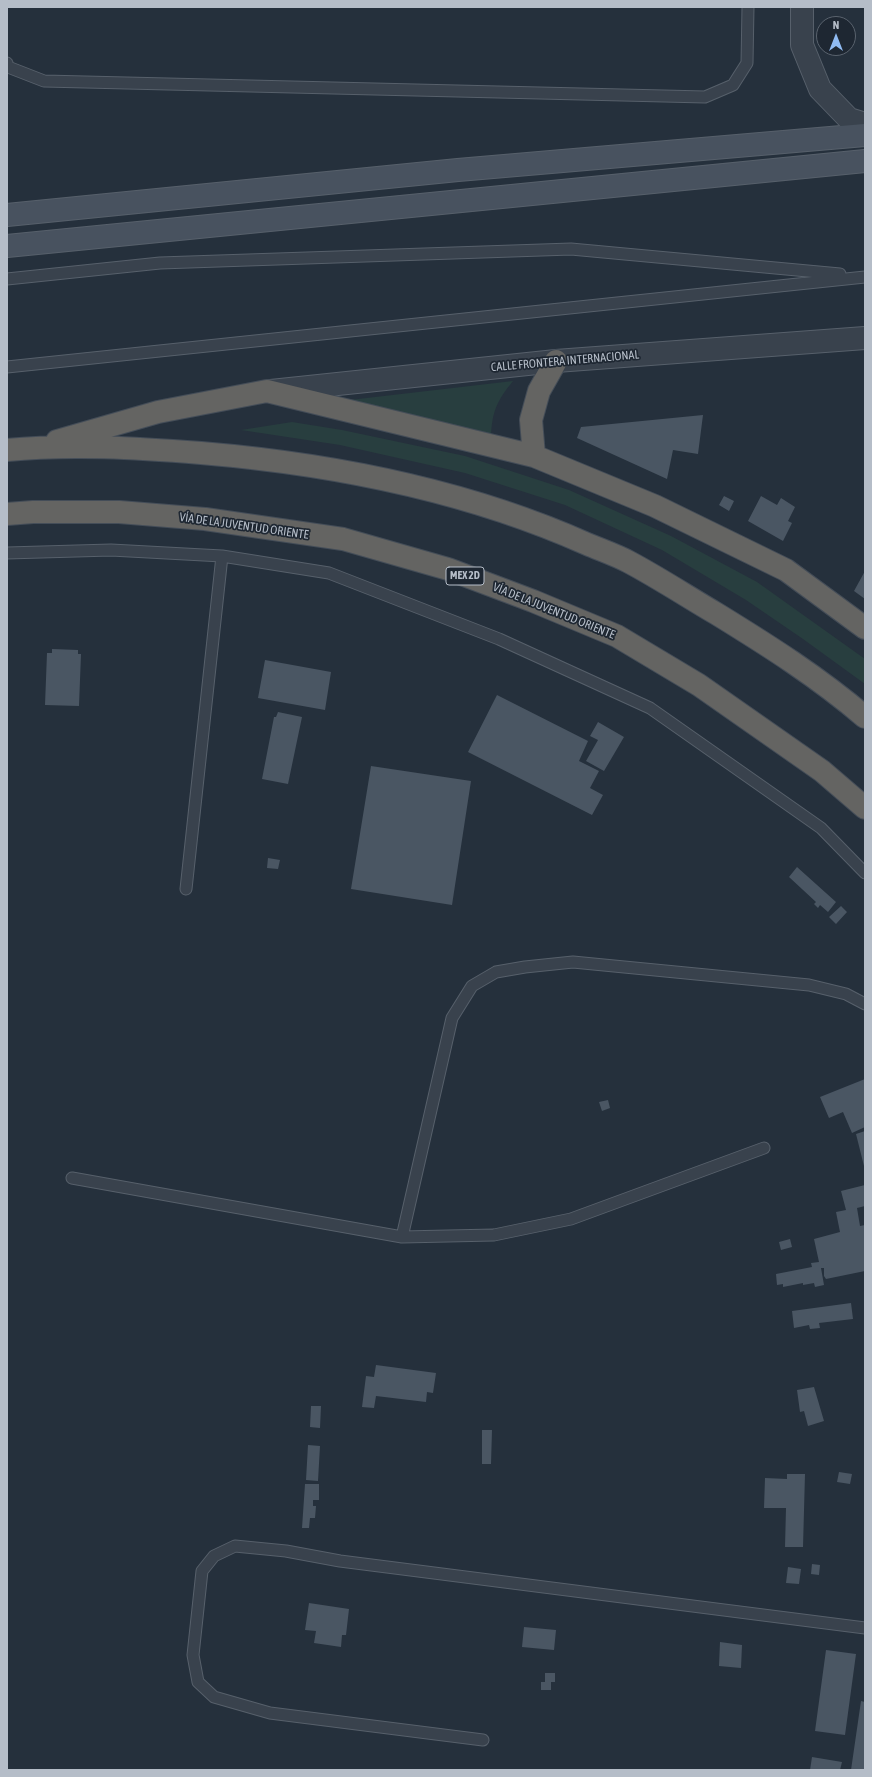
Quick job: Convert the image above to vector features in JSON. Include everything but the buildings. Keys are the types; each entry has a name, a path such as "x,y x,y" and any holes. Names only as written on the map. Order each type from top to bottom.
{"highway":[{"path":"534,456 531,420 539,391 556,361"},
{"path":"33,448 158,412 266,391 534,456 655,506 786,570 865,628"},
{"path":"7,450 33,448 143,448 243,456 343,471 462,498 547,526 629,562 783,654 845,699 865,717"},
{"name":"VÍA DE LA JUVENTUD ORIENTE","path":"7,514 33,512 118,512 205,519 343,539 448,569 533,601 618,636 700,685 822,771 865,808"}],"main road":[{"path":"7,215 458,170 865,135"},
{"path":"7,246 865,161"}],"street":[{"path":"802,7 802,45 820,89 850,119 865,124"},
{"name":"CALLE FRONTERA INTERNACIONAL","path":"266,391 556,361 865,338"}],"lane":[{"path":"7,63 8,67 44,81 705,97 733,85 747,63 748,7"},
{"path":"7,279 160,263 571,249 865,277"},
{"path":"7,367 865,277"},
{"path":"7,553 110,550 222,556 329,573 499,639 650,708 821,828 865,873"},
{"path":"186,889 222,556"},
{"path":"402,1237 452,1018 472,986 496,972 572,962 809,985 846,994 865,1004"},
{"path":"72,1178 402,1237 494,1236 571,1219 764,1148"},
{"path":"483,1740 270,1713 214,1697 198,1682 192,1655 202,1571 214,1556 235,1546 286,1551 340,1561 865,1628"}],"green space":[{"path":"513,381 496,407 491,437 341,401"},
{"path":"292,422 342,430 465,456 569,490 671,536 757,582 865,659 865,684 746,600 662,550 565,505 465,473 340,445 241,430"}]}
